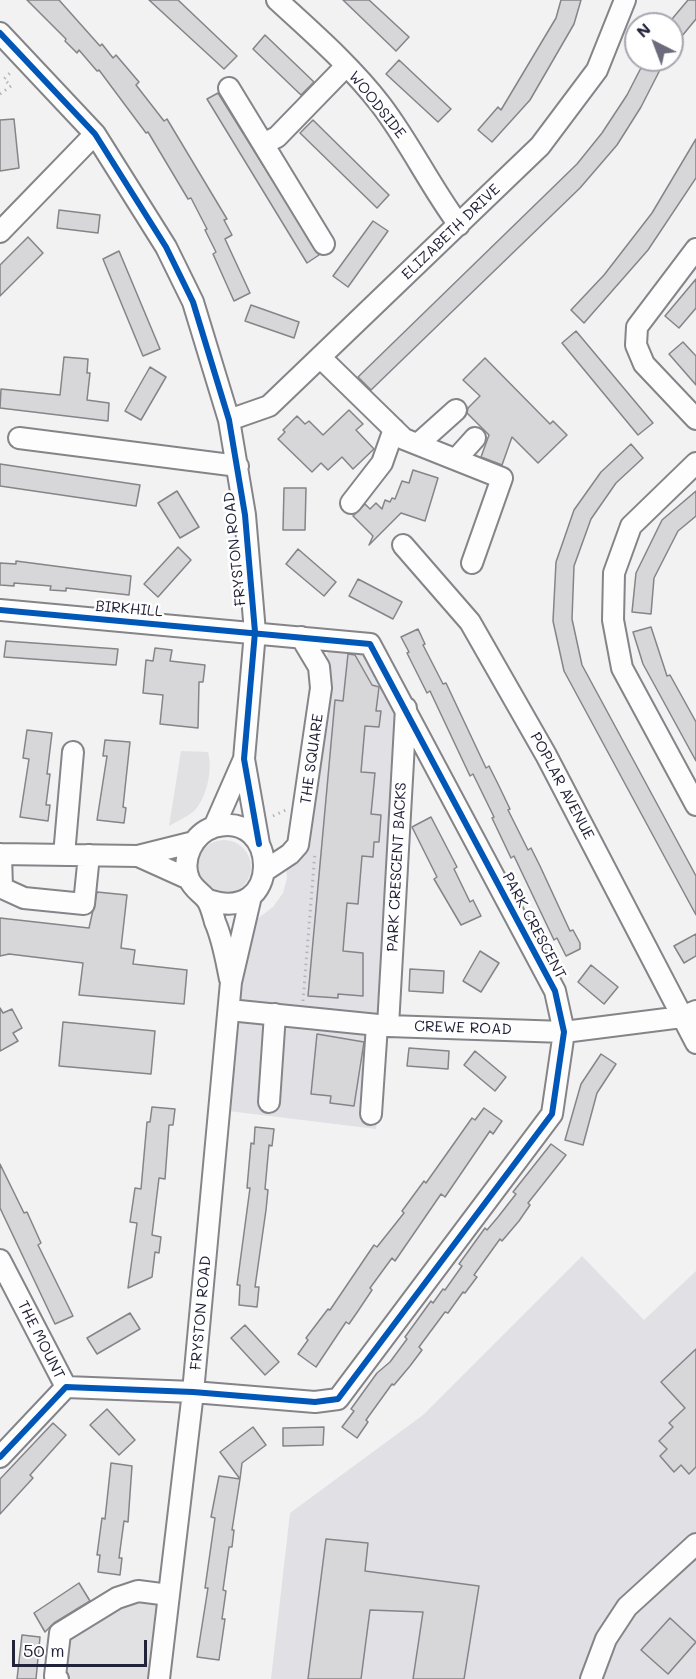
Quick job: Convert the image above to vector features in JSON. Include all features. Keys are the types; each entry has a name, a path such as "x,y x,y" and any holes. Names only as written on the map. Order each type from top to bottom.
{"street":[{"name":"WOODSIDE","path":"277,0 346,66 380,104 410,146 434,191 459,225"},
{"name":"ELIZABETH DRIVE","path":"229,420 269,406 540,146 597,70 625,0"},
{"name":"FRYSTON ROAD","path":"0,33 95,134 166,247 193,302 229,420 245,515 255,632 244,759 259,844 265,855 266,870 262,882 251,896 231,982 193,1392 159,1679"},
{"path":"263,144 277,137 346,66"},
{"path":"229,88 324,244"},
{"path":"0,232 95,134"},
{"path":"696,249 637,327 636,345 644,364 696,419"},
{"path":"321,358 405,439 502,478 472,562"},
{"path":"418,444 456,410"},
{"path":"351,503 382,463 394,429"},
{"path":"20,438 238,466"},
{"path":"463,461 475,438"},
{"path":"696,463 631,526 614,573 613,620 622,668 696,805"},
{"name":"POPLAR AVENUE","path":"404,545 470,622 689,1014 696,1043"},
{"name":"BIRKHILL","path":"0,610 255,632"},
{"name":"PARK CRESCENT","path":"193,1392 315,1402 338,1399 552,1114 564,1032 555,991 370,644 255,632"},
{"name":"THE SQUARE","path":"266,870 285,858 297,845 303,819 321,688 319,667 301,637"},
{"name":"PARK CRESCENT BACKS","path":"371,1114 383,1025 406,708"},
{"path":"64,855 73,752"},
{"name":"FRYSTON ROAD","path":"194,842 214,827 244,759"},
{"path":"214,827 228,826 242,829 259,844"},
{"path":"89,855 84,904 24,898 2,888 0,854 89,855 138,856 194,842"},
{"path":"189,879 187,866 194,842"},
{"path":"138,856 189,879"},
{"name":"FRYSTON ROAD","path":"189,879 197,892 206,899 218,929 231,982"},
{"path":"206,899 227,904 251,896"},
{"name":"CREWE ROAD","path":"229,1010 383,1025 564,1032 689,1014"},
{"path":"269,1102 275,1014"},
{"name":"THE MOUNT","path":"0,1260 66,1387"},
{"path":"0,1458 66,1387 193,1392"},
{"path":"591,1679 606,1639 622,1613 696,1545"},
{"path":"58,1679 55,1676 60,1633 117,1598 138,1591 169,1595"}],"path":[{"path":"0,94 11,86 4,79 24,59"}],"shaded area":[{"path":"329,640 370,644 406,708 388,1026 376,1129 220,1110 244,929 273,907 283,893 287,878 285,852 313,798"},
{"path":"181,751 208,752 209,775 199,805 194,811 169,826"},
{"path":"224,840 234,842 243,848 249,857 251,867 249,877 243,886 234,892 224,894 214,892 205,886 199,877 197,867 199,857 205,848 214,842"},
{"path":"582,1256 644,1320 696,1271 696,1679 271,1679 290,1513 423,1415"},
{"path":"159,1594 149,1679 58,1679 60,1633 117,1598"}],"building":[{"path":"27,0 59,0 100,46 102,44 113,58 116,55 139,82 136,85 164,121 167,119 227,219 224,220 232,235 225,239 250,293 234,301 213,254 216,252 205,230 207,229 191,198 188,199 148,132 146,133 99,70 97,71 79,50 77,53"},
{"path":"149,0 178,0 237,56 224,69"},
{"path":"343,0 369,0 409,37 396,51"},
{"path":"561,0 581,0 574,24 530,100 492,142 478,130 498,107 501,110 556,18"},
{"path":"688,0 696,0 696,19 684,34 684,12 678,12"},
{"path":"265,35 314,82 301,95 253,49"},
{"path":"399,60 451,109 438,122 386,74"},
{"path":"639,72 659,72 641,107 617,145 580,188 371,390 358,377 577,164 602,133"},
{"path":"218,93 319,255 307,263 207,99"},
{"path":"14,119 19,168 0,171 0,120"},
{"path":"313,120 389,195 377,208 300,133"},
{"path":"696,139 696,178 648,250 584,323 571,310 604,275 652,213"},
{"path":"59,210 100,215 98,233 57,228"},
{"path":"373,221 388,231 348,287 333,276"},
{"path":"28,237 43,253 0,296 0,265"},
{"path":"119,251 160,349 143,356 103,259"},
{"path":"696,279 696,308 679,328 665,316"},
{"path":"251,305 299,322 294,338 245,321"},
{"path":"576,331 653,423 638,435 562,343"},
{"path":"683,342 696,356 696,385 669,354"},
{"path":"64,357 88,359 87,373 90,373 87,400 109,403 108,421 0,408 1,389 60,395"},
{"path":"485,358 550,424 553,421 567,435 538,463 512,437 502,465 481,457 489,435 467,413 468,408 480,396 463,380"},
{"path":"150,367 166,377 141,420 125,411"},
{"path":"349,410 363,424 356,430 374,449 353,469 342,457 328,470 321,463 312,472 278,439 285,432 283,430 297,416 305,424 309,421 323,435"},
{"path":"631,444 643,458 616,483 591,519 574,566 572,619 582,665 696,876 696,915 564,671 553,621 556,562 574,510 601,472"},
{"path":"0,464 140,485 136,506 0,486"},
{"path":"413,470 438,478 425,521 401,513 369,545 373,536 353,516 365,504 370,509 376,503 382,509 385,500 390,502 392,498 395,499 402,481 409,483"},
{"path":"284,488 306,488 305,530 283,530"},
{"path":"177,491 199,527 180,538 158,503"},
{"path":"696,491 696,516 678,531 654,578 651,614 632,612 636,573 662,520"},
{"path":"178,547 191,560 158,597 144,584"},
{"path":"298,549 336,582 324,596 286,564"},
{"path":"16,561 131,576 129,595 66,588 66,591 50,590 51,586 14,583 14,586 0,585 0,563 16,564"},
{"path":"358,579 402,602 393,619 349,596"},
{"path":"651,627 667,676 670,675 696,722 696,761 643,664 633,632"},
{"path":"418,629 425,644 423,645 443,684 446,683 486,768 489,766 528,850 531,848 570,931 573,930 580,943 580,949 566,956 557,938 554,940 514,856 511,858 473,774 470,776 430,691 427,693 407,653 409,652 401,637"},
{"path":"6,641 118,649 116,665 4,657"},
{"path":"155,648 172,650 170,661 205,665 203,682 199,682 198,728 160,724 163,695 143,693 146,660 153,661"},
{"path":"348,654 355,655 372,685 379,687 376,711 381,711 379,727 365,726 361,772 375,773 371,814 381,815 379,842 374,842 373,857 362,856 358,904 347,903 343,951 363,953 363,996 338,994 338,998 308,996 335,700 343,701"},
{"path":"27,730 52,733 47,774 50,774 46,805 50,805 48,821 20,817 29,759 23,758"},
{"path":"105,740 130,742 123,807 126,808 124,823 97,820 107,756 103,756"},
{"path":"431,817 457,867 454,869 470,902 473,900 481,916 461,925 434,879 437,877 412,827"},
{"path":"97,892 127,895 121,948 135,950 133,964 187,970 184,1004 79,995 83,963 9,954 0,956 0,918 89,928"},
{"path":"696,934 696,956 684,963 674,946"},
{"path":"480,951 499,963 481,992 463,981"},
{"path":"591,965 618,987 604,1004 578,982"},
{"path":"410,969 444,971 443,993 409,991"},
{"path":"0,1008 3,1013 12,1009 22,1028 13,1033 18,1041 0,1051"},
{"path":"63,1022 155,1031 151,1074 59,1066"},
{"path":"317,1034 364,1042 354,1106 330,1103 331,1096 311,1094"},
{"path":"409,1048 449,1051 448,1069 407,1066"},
{"path":"475,1051 506,1077 495,1091 464,1065"},
{"path":"601,1054 616,1064 597,1093 583,1145 565,1140 581,1084"},
{"path":"152,1107 175,1109 173,1125 169,1125 165,1179 159,1178 152,1235 161,1237 159,1253 155,1252 152,1277 128,1288 137,1223 130,1222 135,1188 141,1189 147,1122 150,1122"},
{"path":"484,1108 502,1121 493,1134 490,1131 445,1197 441,1194 395,1261 392,1258 370,1288 372,1290 349,1324 346,1322 316,1367 298,1354 308,1340 306,1338 328,1309 330,1310 374,1245 377,1247 404,1213 402,1211 424,1181 426,1183 472,1118 475,1120"},
{"path":"255,1127 274,1129 272,1146 269,1145 265,1189 268,1190 255,1287 259,1287 257,1307 239,1305 240,1285 237,1285 250,1188 247,1188 251,1143 254,1144"},
{"path":"551,1144 566,1155 528,1203 530,1205 519,1221 502,1241 500,1239 474,1275 477,1277 465,1293 463,1292 448,1313 445,1312 419,1347 422,1350 394,1385 392,1384 366,1420 368,1422 357,1438 342,1427 354,1411 351,1409 377,1373 390,1362 431,1301 433,1303 443,1289 445,1290 462,1266 459,1264 485,1228 487,1230 498,1217 516,1194 513,1192"},
{"path":"0,1164 24,1213 27,1212 41,1243 38,1245 73,1316 55,1324 0,1208"},
{"path":"130,1313 140,1329 97,1354 87,1338"},
{"path":"245,1325 279,1362 265,1375 231,1338"},
{"path":"696,1349 696,1467 689,1474 681,1465 674,1472 660,1456 667,1449 659,1441 673,1427 669,1423 685,1408 661,1382"},
{"path":"107,1409 135,1440 119,1455 90,1425"},
{"path":"53,1423 66,1435 30,1475 33,1478 0,1514 0,1479"},
{"path":"253,1427 266,1445 242,1463 240,1479 220,1452"},
{"path":"324,1427 323,1445 283,1446 283,1428"},
{"path":"111,1463 132,1466 128,1522 124,1521 119,1558 122,1558 120,1575 98,1572 100,1555 97,1555 102,1518 105,1519"},
{"path":"219,1476 240,1479 232,1530 234,1530 232,1547 229,1547 223,1590 226,1591 222,1619 225,1619 219,1660 197,1657 208,1588 205,1588 215,1518 211,1517"},
{"path":"326,1539 368,1543 365,1571 479,1586 464,1679 413,1679 423,1612 370,1610 361,1679 308,1679"},
{"path":"79,1583 90,1601 54,1623 45,1632 34,1613"},
{"path":"670,1618 696,1642 668,1674 641,1650"},
{"path":"22,1635 40,1637 36,1679 17,1679"}],"cycle path":[{"path":"0,33 95,134 166,247 193,302 229,420 245,515 255,632 244,759 259,844"},
{"path":"0,610 370,644 555,991 564,1032 552,1114 338,1399 315,1402 193,1392 66,1387 0,1457"}]}
